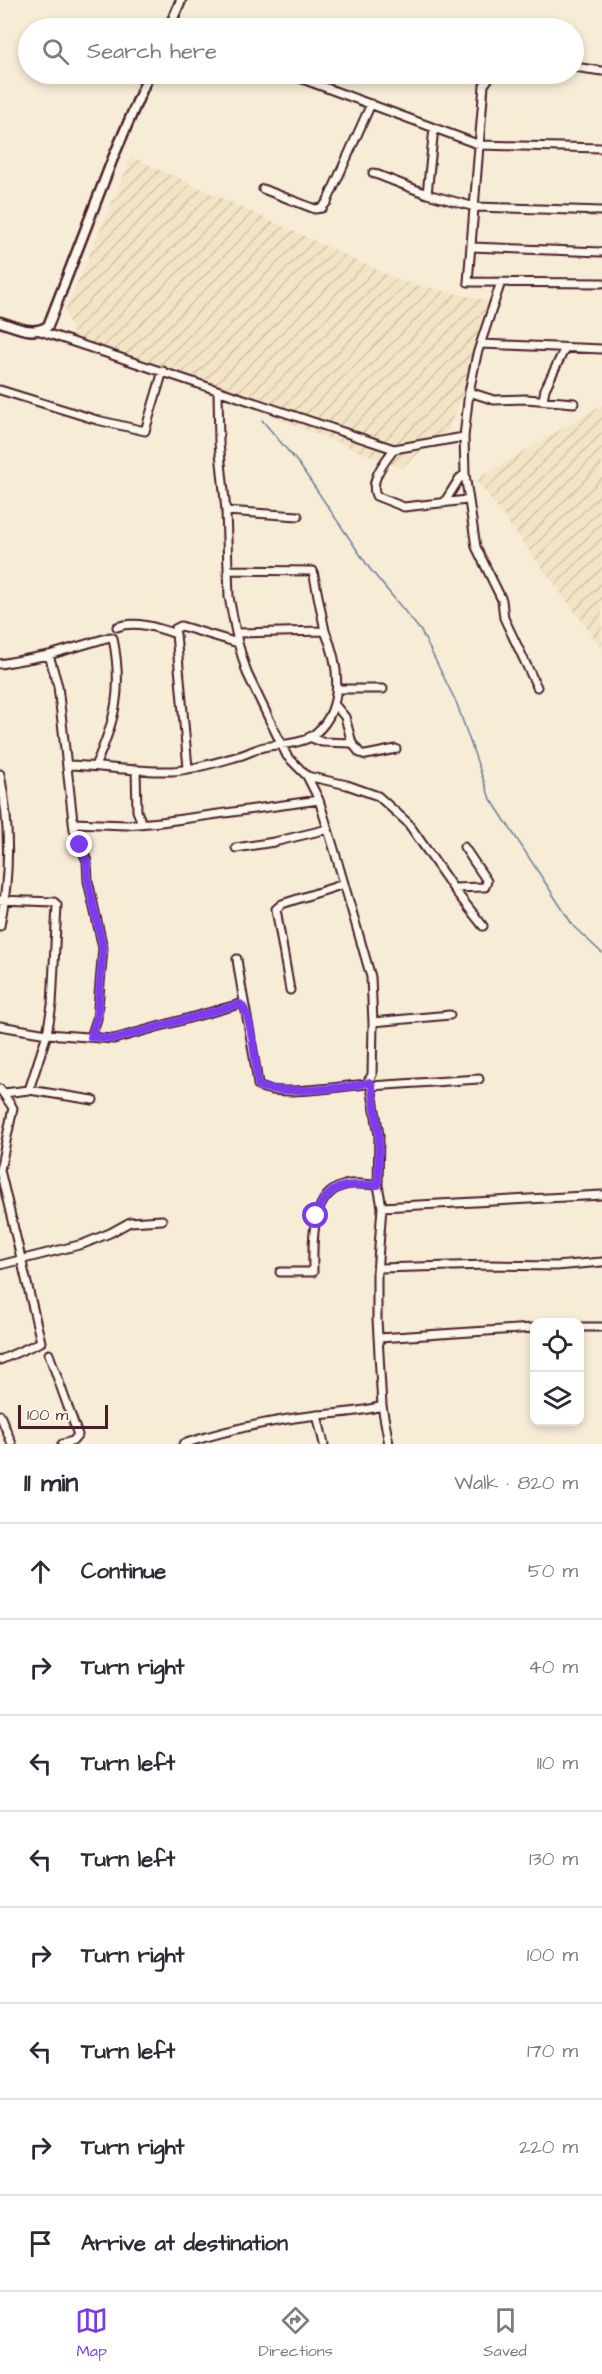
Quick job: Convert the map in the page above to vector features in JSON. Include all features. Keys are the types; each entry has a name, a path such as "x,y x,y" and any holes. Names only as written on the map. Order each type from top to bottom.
{"street":[{"path":"173,18 181,0"},
{"path":"584,69 602,71"},
{"path":"0,322 32,332 40,331 48,326 113,158 145,84"},
{"path":"316,84 480,145 602,148"},
{"path":"484,84 468,282 602,283"},
{"path":"263,189 315,209 322,208 327,202 371,104"},
{"path":"427,194 434,128"},
{"path":"373,172 427,194 475,207 602,211"},
{"path":"471,247 602,252"},
{"path":"501,282 477,354 469,392 464,436 467,500 476,547 502,600 504,618 537,687"},
{"path":"40,331 394,449 464,436"},
{"path":"481,344 602,349"},
{"path":"543,400 545,389 565,348"},
{"path":"0,390 97,420 145,431 163,371"},
{"path":"218,392 229,597 238,643 247,673 282,744 294,765 307,776 319,800 371,977 373,1022 370,1084 379,1135 378,1185 382,1207 379,1338 382,1406 389,1444"},
{"path":"469,392 494,400 543,400 574,403"},
{"path":"394,449 376,476 374,492 376,496 404,507 467,500"},
{"path":"444,503 459,479 465,474"},
{"path":"226,511 298,516"},
{"path":"67,765 172,771 240,756 262,747 309,737 324,724 335,705 337,688 335,663 325,631 313,571 228,570"},
{"path":"117,627 131,624 175,633"},
{"path":"188,768 175,628 181,626 238,643"},
{"path":"237,633 325,631"},
{"path":"0,664 49,655 113,638 118,663 118,690 110,732 95,766"},
{"path":"49,655 58,686 73,823 87,861 88,881 103,948 97,1018 91,1037"},
{"path":"337,688 383,689"},
{"path":"335,705 345,717 352,744 360,753 366,755 396,749"},
{"path":"309,737 322,742 352,744"},
{"path":"136,769 137,811 142,823"},
{"path":"0,774 6,804 8,835 0,926"},
{"path":"307,776 347,785 378,796 408,823 453,888 483,926"},
{"path":"73,823 142,823 319,800"},
{"path":"236,848 274,842 328,829"},
{"path":"453,888 485,887 487,885 487,881 464,847"},
{"path":"290,990 276,909 282,904 344,884"},
{"path":"3,900 54,902 57,905 54,987 47,1034 29,1090"},
{"path":"237,959 258,1085 262,1088 285,1092 370,1084 479,1079"},
{"path":"0,1026 47,1034 114,1039 240,1004 244,1005"},
{"path":"373,1022 450,1015"},
{"path":"2,1091 29,1090 93,1100"},
{"path":"0,1360 41,1342 0,1170 13,1108 2,1091"},
{"path":"280,1272 313,1272 316,1216 327,1195 344,1185 378,1185"},
{"path":"382,1207 602,1195"},
{"path":"0,1265 83,1244 130,1222 162,1220"},
{"path":"379,1268 556,1266 602,1262"},
{"path":"584,1327 602,1327"},
{"path":"379,1338 530,1329"},
{"path":"49,1354 78,1435 74,1443 62,1444"},
{"path":"183,1444 229,1430 317,1415 360,1412 382,1406"},
{"path":"0,1415 12,1444"},
{"path":"317,1415 324,1444"}],"shaded area":[{"path":"132,157 404,282 498,303 449,429 401,468 74,336 65,311"},
{"path":"602,405 602,648 476,480"}],"waterway":[{"path":"262,420 299,464 370,569 421,631 457,704 489,796 574,927 602,953"}],"route":[{"path":"80,845 87,861 88,881 103,948 97,1018 91,1037 114,1039 240,1004 245,1008 258,1085 262,1088 285,1092 369,1082 372,1086 379,1135 378,1185 344,1185 327,1195 316,1216"}]}
